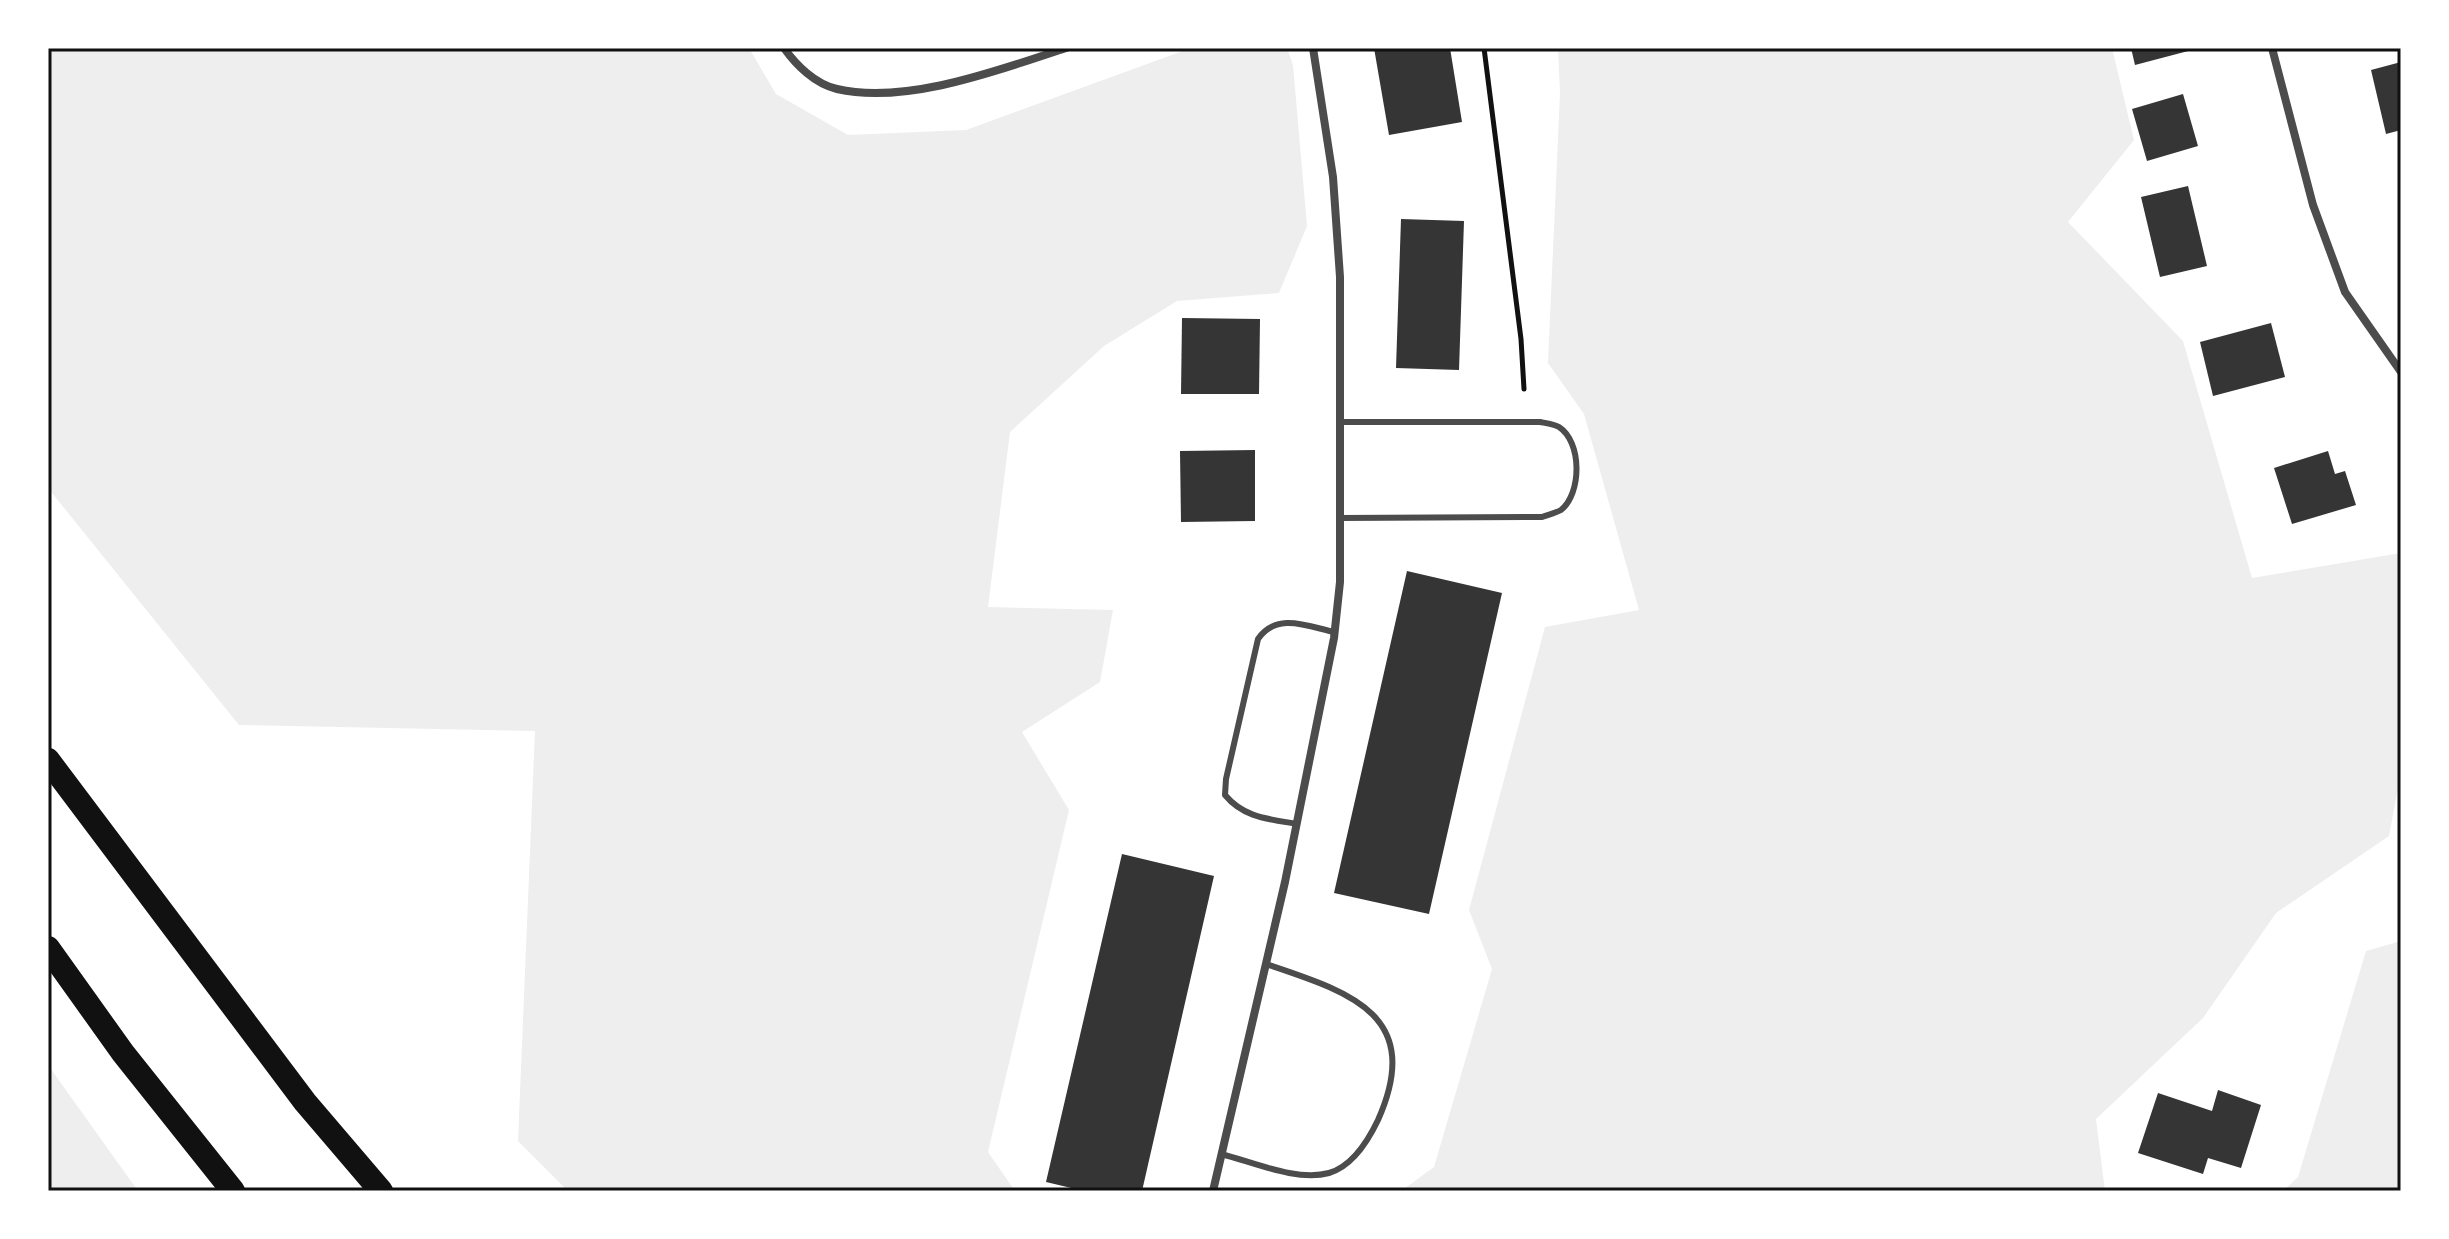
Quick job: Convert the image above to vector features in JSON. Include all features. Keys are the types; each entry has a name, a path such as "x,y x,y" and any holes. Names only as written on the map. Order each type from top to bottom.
{"highway":[{"path":"48,760 305,1102 381,1191"},
{"path":"48,948 123,1053 233,1191"}],"street":[{"path":"784,48 817,81 835,89 882,95 996,71 1066,48"},
{"path":"1213,1191 1297,824 1334,632 1340,582 1340,277 1333,177 1313,48"},
{"path":"2272,48 2313,205 2345,292 2401,372"}],"lane":[{"path":"1339,518 1542,517 1562,509 1573,489 1577,463 1572,442 1559,427 1540,422 1340,422"},
{"path":"1297,824 1252,816 1235,808 1225,795 1226,779 1258,639 1267,626 1279,622 1334,632"},
{"path":"1221,1154 1307,1175 1331,1173 1351,1161 1370,1137 1386,1101 1393,1069 1392,1048 1370,1012 1361,1002 1336,987 1266,964"}],"path":[{"path":"1484,48 1521,339 1524,389"}],"shaded area":[{"path":"48,48 749,48 776,94 848,135 966,130 1191,48 1287,48 1293,65 1307,226 1279,293 1177,301 1104,346 1010,432 988,607 1113,610 1100,682 1022,732 1069,810 988,1152 1015,1191 568,1191 518,1141 535,731 239,725 48,488"},
{"path":"1558,48 2112,48 2134,140 2068,222 2183,341 2252,578 2401,553 2401,772 2389,836 2276,913 2203,1018 2096,1119 2105,1191 1401,1191 1434,1167 1492,969 1469,910 1545,627 1639,610 1584,414 1548,363 1560,93"},
{"path":"2401,941 2401,1191 2283,1191 2298,1177 2366,951"},
{"path":"48,1065 138,1191 48,1191"}],"building":[{"path":"1374,48 1450,48 1462,122 1389,135"},
{"path":"2131,48 2191,48 2192,50 2135,65"},
{"path":"2401,62 2401,130 2386,134 2371,70"},
{"path":"2183,94 2198,146 2147,161 2132,109"},
{"path":"2188,186 2207,266 2160,277 2141,197"},
{"path":"1401,219 1464,221 1459,370 1396,368"},
{"path":"1182,318 1260,319 1259,394 1181,394"},
{"path":"2271,323 2285,377 2213,396 2200,342"},
{"path":"1255,450 1255,521 1181,522 1180,451"},
{"path":"2328,451 2335,474 2345,471 2356,505 2292,524 2274,468"},
{"path":"1407,571 1502,593 1429,914 1334,893"},
{"path":"1122,854 1214,876 1142,1191 1084,1191 1046,1182"},
{"path":"2218,1090 2261,1105 2241,1168 2208,1158 2203,1174 2138,1153 2158,1093 2212,1111"}]}
